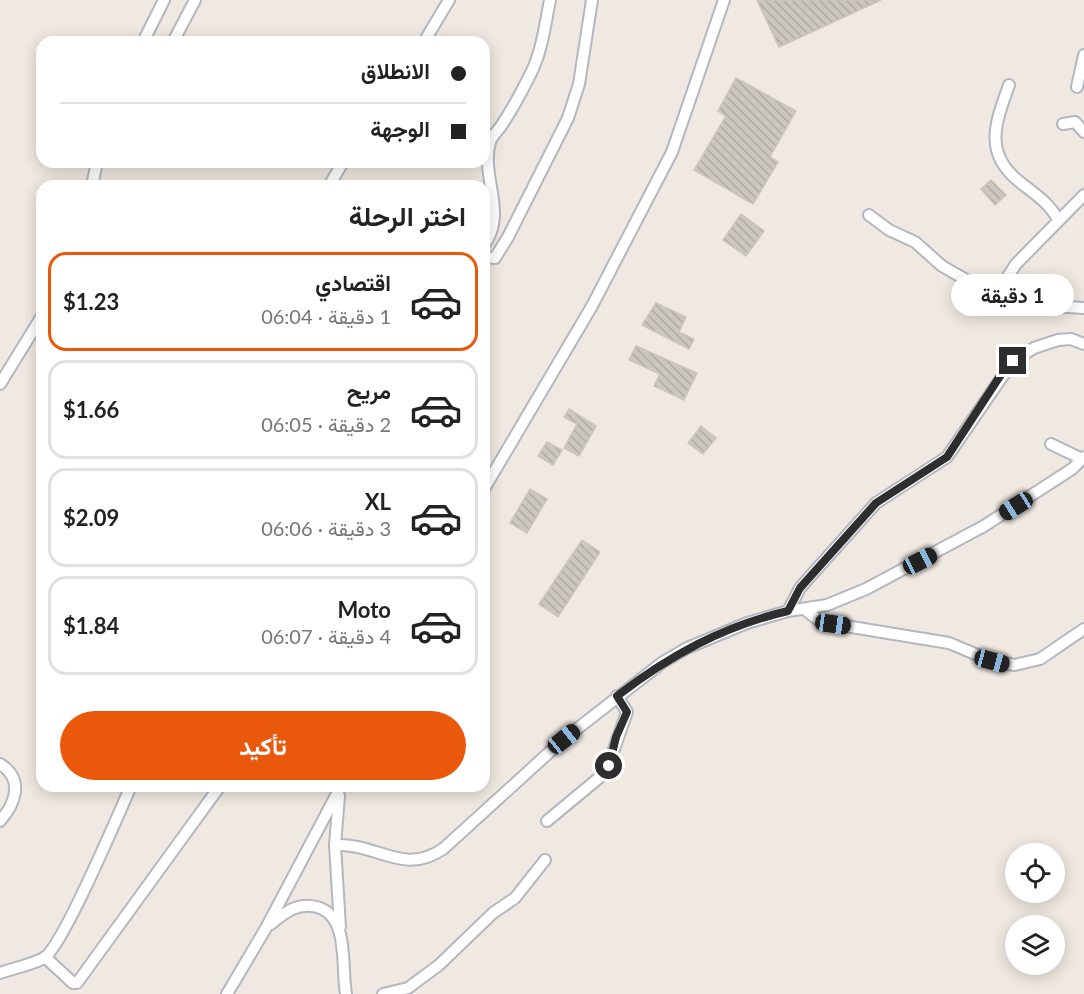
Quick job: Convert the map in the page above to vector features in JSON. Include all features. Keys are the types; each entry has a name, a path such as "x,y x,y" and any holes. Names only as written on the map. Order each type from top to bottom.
{"street":[{"path":"146,36 164,0"},
{"path":"176,36 195,0"},
{"path":"428,36 449,0"},
{"path":"490,136 503,124 530,75 539,54 550,0"},
{"path":"490,258 495,258 508,237 558,141 579,84 592,0"},
{"path":"490,479 587,315 672,152 724,0"},
{"path":"1077,87 1084,55"},
{"path":"1009,85 996,125 996,150 1011,174 1050,205 1058,219"},
{"path":"1063,124 1075,122 1084,132"},
{"path":"490,168 494,216 490,233"},
{"path":"998,292 1016,264 1084,195"},
{"path":"869,215 889,230 915,242 954,274 977,286 1037,305 1084,308"},
{"path":"0,384 36,326"},
{"path":"788,611 800,588 876,503 947,457 1004,370 1013,361 1034,348 1058,340 1071,339 1084,344"},
{"path":"335,845 364,847 409,861 426,859 442,849 564,739 617,696 647,673 687,648 747,622 847,598 939,552 1016,506 1072,469 1083,458 1051,444"},
{"path":"804,609 820,622 949,643 992,661 1015,665 1040,659 1084,629"},
{"path":"547,821 606,772 627,712 617,696"},
{"path":"0,764 12,775 15,784 12,805 0,821"},
{"path":"0,972 45,957 77,904 128,792"},
{"path":"45,957 58,970 77,983 216,792"},
{"path":"227,994 266,928 337,792"},
{"path":"340,792 335,845 346,994"},
{"path":"383,994 410,991 493,913 515,898 545,860"},
{"path":"266,928 286,911 311,906 323,909 334,919 341,941"}],"building":[{"path":"757,0 881,0 779,47"},
{"path":"736,78 796,111 770,157 778,162 753,204 694,170 726,116 718,111"},
{"path":"991,180 1006,195 995,205 981,189"},
{"path":"741,214 764,231 746,256 723,240"},
{"path":"656,303 686,317 679,332 694,339 689,349 642,325"},
{"path":"636,346 697,373 684,400 654,386 660,374 629,360"},
{"path":"569,409 596,426 579,456 564,448 577,424 564,417"},
{"path":"701,426 716,438 703,454 688,443"},
{"path":"547,442 562,450 553,465 538,456"},
{"path":"530,489 547,499 527,533 510,523"},
{"path":"582,540 600,552 558,617 539,604"}],"route":[{"path":"609,766 611,752 627,712 624,703 617,696 663,662 687,648 747,622 788,611 800,588 876,503 947,457 1004,370 1013,361"}]}
